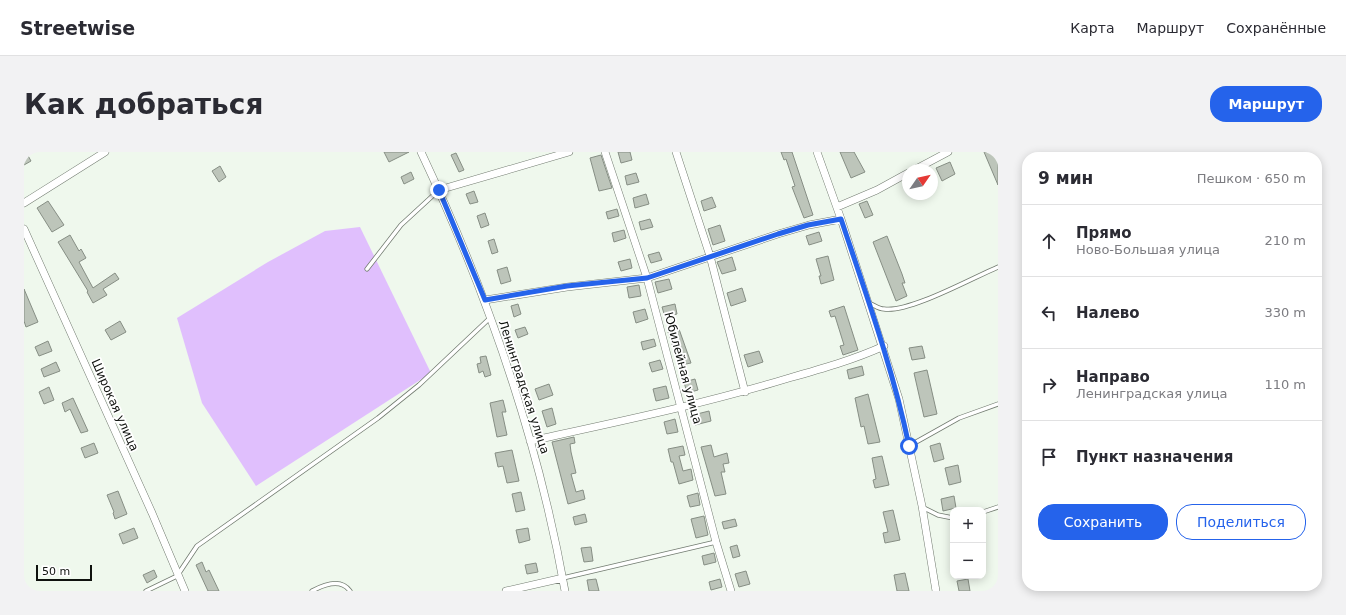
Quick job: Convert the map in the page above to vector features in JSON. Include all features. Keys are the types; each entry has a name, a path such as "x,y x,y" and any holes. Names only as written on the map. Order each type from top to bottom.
{"street":[{"path":"24,203 105,152"},
{"name":"Ленинградская улица","path":"421,152 439,190 485,300 499,338 543,486 566,591"},
{"path":"439,190 569,152"},
{"name":"Юбилейная улица","path":"605,152 647,278 716,542 731,591"},
{"path":"676,152 710,256 745,392"},
{"path":"817,152 870,303 899,399 922,506 936,591"},
{"path":"925,164 948,152"},
{"path":"837,207 877,190 902,176"},
{"path":"485,300 567,286 647,278 808,225 841,219"},
{"name":"Широкая улица","path":"24,229 152,513 185,591"},
{"path":"530,441 682,408 745,392 860,357 884,346"},
{"path":"506,591 563,578"}],"lane":[{"path":"368,269 401,225 439,190"},
{"path":"870,303 882,309 890,310 908,305 934,297 998,267"},
{"path":"146,591 178,576 197,546 378,418 419,385 491,318"},
{"path":"909,446 953,421 998,404"},
{"path":"922,506 938,515 950,517"},
{"path":"986,511 998,507"},
{"path":"563,578 716,542"},
{"path":"312,591 331,584 342,585 350,591"}],"shaded area":[{"path":"360,227 431,373 256,486 202,403 177,318 268,262 325,231"}],"building":[{"path":"24,152 26,152 31,161 24,165"},
{"path":"384,152 409,152 389,162"},
{"path":"618,152 630,152 632,160 621,163"},
{"path":"781,152 792,152 813,215 804,218 792,187 795,186 786,159 784,160"},
{"path":"840,152 854,152 865,172 851,178"},
{"path":"984,152 995,152 998,160 998,185"},
{"path":"456,153 464,170 459,172 451,155"},
{"path":"601,155 612,188 599,191 590,158"},
{"path":"950,162 955,174 942,181 938,172 938,167"},
{"path":"220,166 226,177 219,182 212,171"},
{"path":"411,172 414,179 404,184 401,177"},
{"path":"636,173 639,182 627,185 625,176"},
{"path":"474,191 478,202 470,204 466,194"},
{"path":"646,194 649,204 635,208 633,198"},
{"path":"712,197 716,207 704,211 701,201"},
{"path":"48,201 64,225 52,232 37,208"},
{"path":"867,201 873,215 865,218 859,204"},
{"path":"617,209 619,216 608,219 606,212"},
{"path":"485,213 489,225 481,228 477,216"},
{"path":"650,219 653,227 641,230 639,222"},
{"path":"720,225 725,241 713,245 708,229"},
{"path":"624,230 626,238 614,242 612,233"},
{"path":"819,232 822,241 809,245 806,236"},
{"path":"70,235 79,251 81,249 86,258 79,262 93,288 115,273 119,279 103,289 107,295 93,303 87,292 88,291 58,242"},
{"path":"887,236 905,283 902,283 907,296 896,301 873,242"},
{"path":"494,239 498,252 492,254 488,241"},
{"path":"659,252 662,260 651,263 648,255"},
{"path":"828,256 834,280 821,284 819,276 821,276 816,259"},
{"path":"732,257 736,270 722,274 717,262"},
{"path":"630,259 632,268 621,271 618,262"},
{"path":"507,267 511,281 501,284 497,270"},
{"path":"669,279 672,289 658,293 655,282"},
{"path":"639,285 641,296 629,298 627,287"},
{"path":"742,288 746,301 731,306 727,293"},
{"path":"24,289 38,322 26,327 24,321"},
{"path":"518,304 521,314 514,317 511,306"},
{"path":"675,304 677,314 665,317 662,307"},
{"path":"844,306 858,350 843,355 840,346 844,345 835,316 831,317 829,311"},
{"path":"645,309 648,319 636,323 633,312"},
{"path":"120,321 126,332 111,340 105,330"},
{"path":"525,327 528,334 518,338 515,330"},
{"path":"679,329 691,363 681,365 677,346 673,347 668,332"},
{"path":"654,339 656,346 643,350 641,342"},
{"path":"48,341 52,351 39,356 35,347"},
{"path":"922,346 925,358 912,360 909,348"},
{"path":"759,351 763,362 748,367 744,355"},
{"path":"486,356 491,375 485,377 483,371 479,373 477,364 481,363 480,357"},
{"path":"660,360 663,369 652,372 649,363"},
{"path":"56,362 60,371 44,377 41,369"},
{"path":"862,366 864,375 849,379 847,370"},
{"path":"927,370 937,414 924,417 914,373"},
{"path":"695,379 698,390 687,393 684,382"},
{"path":"549,384 553,395 539,400 535,389"},
{"path":"666,386 669,398 656,401 653,389"},
{"path":"49,387 54,400 44,404 39,392"},
{"path":"868,394 880,442 868,444 864,426 861,427 855,398"},
{"path":"73,398 88,431 81,433 70,409 65,412 62,403"},
{"path":"503,400 506,412 502,412 507,435 497,437 490,403"},
{"path":"552,408 556,424 547,427 542,411"},
{"path":"709,411 711,421 695,425 693,415"},
{"path":"675,419 678,432 667,434 664,422"},
{"path":"574,437 575,443 570,444 576,473 571,474 576,492 583,490 585,499 568,504 552,442"},
{"path":"94,443 98,453 85,458 81,448"},
{"path":"940,443 944,459 934,462 930,446"},
{"path":"711,445 714,457 727,453 729,463 723,464 725,472 721,472 726,494 715,496 701,447"},
{"path":"683,446 685,455 679,456 683,471 691,469 693,480 679,484 668,449"},
{"path":"512,450 519,481 507,483 503,466 498,467 495,453"},
{"path":"882,456 889,485 875,488 873,480 876,479 872,458"},
{"path":"958,465 961,482 949,485 945,468"},
{"path":"118,491 127,514 115,519 114,512 107,495"},
{"path":"521,492 525,510 516,512 512,494"},
{"path":"698,493 700,505 690,507 687,496"},
{"path":"954,496 956,507 950,507 950,509 943,511 941,499"},
{"path":"893,510 900,540 885,543 883,533 888,532 883,512"},
{"path":"585,514 587,522 575,525 573,517"},
{"path":"704,516 708,535 696,538 691,519"},
{"path":"735,519 737,526 724,529 722,522"},
{"path":"134,528 138,538 123,544 119,534"},
{"path":"528,528 530,540 519,543 516,530"},
{"path":"737,545 740,556 733,558 730,547"},
{"path":"591,547 593,561 584,562 581,548"},
{"path":"714,553 716,562 704,565 702,556"},
{"path":"202,562 206,572 209,570 219,591 208,591 196,565"},
{"path":"536,563 538,572 527,574 525,565"},
{"path":"154,570 157,577 147,583 143,575"},
{"path":"746,571 750,584 739,587 735,574"},
{"path":"905,573 909,591 897,591 894,575"},
{"path":"596,579 599,591 589,591 587,580"},
{"path":"720,579 722,587 711,590 709,582"},
{"path":"968,579 970,591 959,591 957,581"}],"route":[{"path":"439,190 485,300 567,286 647,278 778,234 808,225 826,223 841,219 884,346 899,399 909,446"}]}
